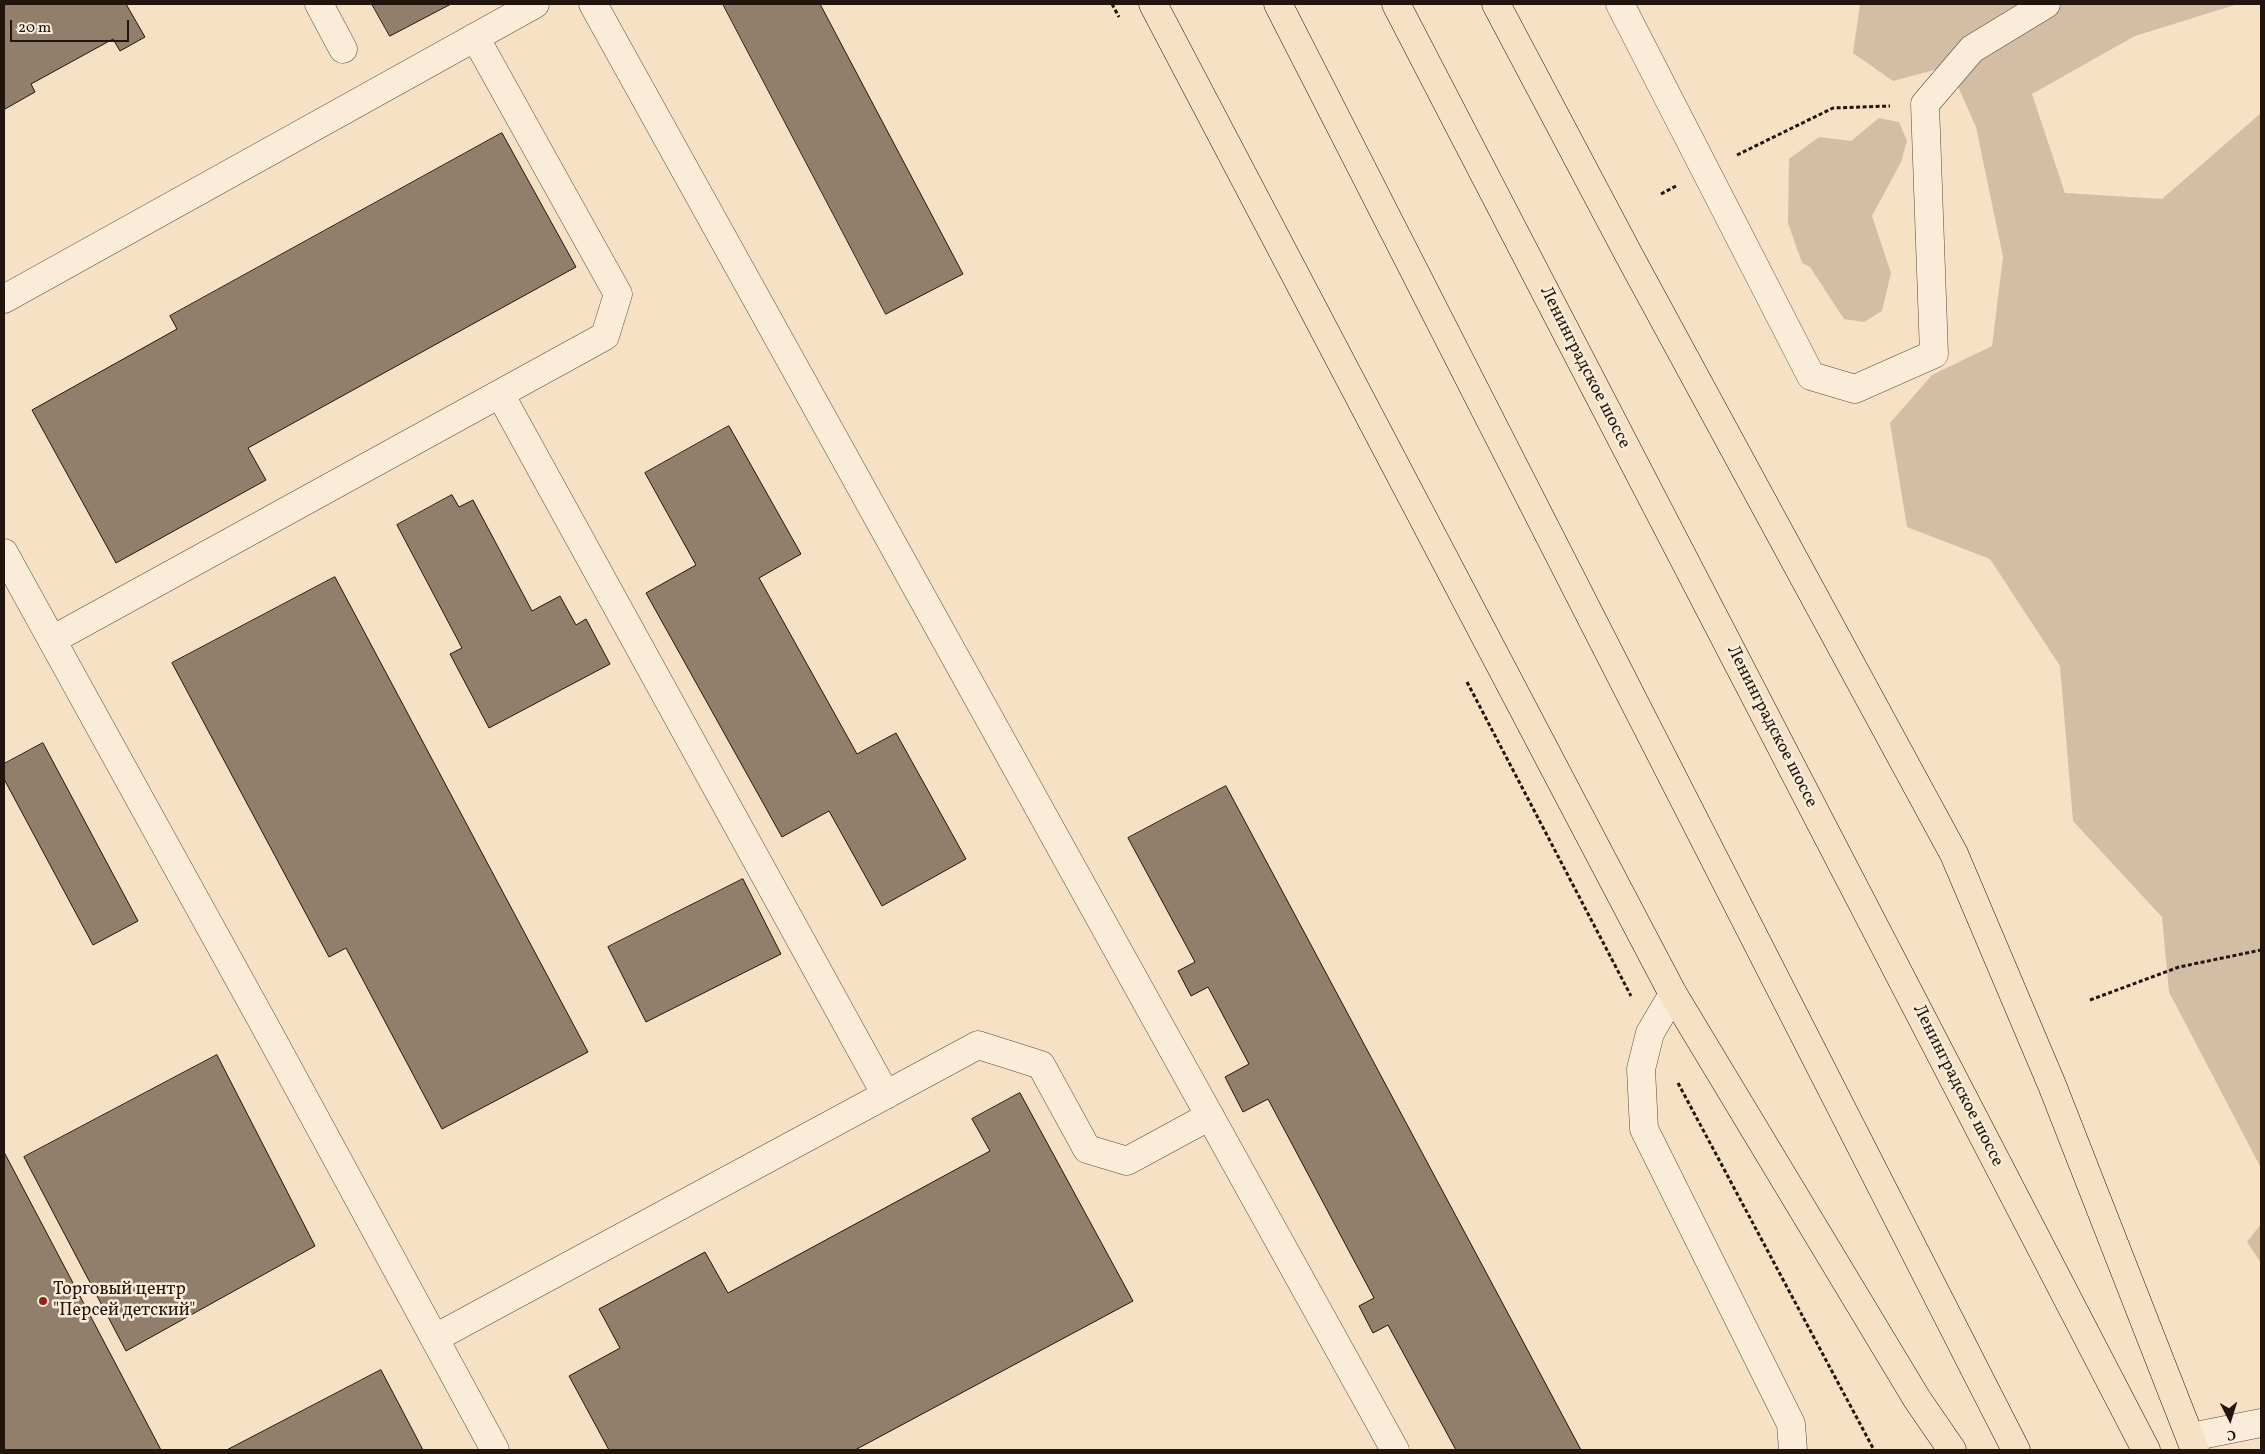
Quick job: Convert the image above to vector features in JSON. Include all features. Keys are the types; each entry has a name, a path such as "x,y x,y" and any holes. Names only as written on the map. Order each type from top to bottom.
{"main road":[{"path":"1153,4 1673,994 1917,1399 1952,1450"},
{"path":"1278,4 2016,1450"},
{"name":"Ленинградское шоссе","path":"1396,4 2146,1450"},
{"path":"1496,4 1630,257 1954,854 2052,1084 2193,1444"}],"lane":[{"path":"319,4 343,48"},
{"path":"4,299 534,4"},
{"path":"593,4 1395,1450"},
{"path":"1620,4 1811,376 1855,389 1934,354 1925,104 1972,49 2046,4"},
{"path":"52,640 605,336 618,294 476,37"},
{"path":"500,394 886,1095"},
{"path":"4,553 495,1450"},
{"path":"1673,994 1650,1032 1641,1069 1644,1129 1791,1424 1793,1450"},
{"path":"435,1338 978,1046 1041,1064 1087,1149 1127,1161 1210,1116"},
{"path":"2193,1444 2261,1423"}],"path":[{"path":"1815,116 1833,108 1925,104"},
{"path":"2090,1000 2179,967 2261,950"}],"shaded area":[{"path":"1860,4 2238,4 2135,36 2032,94 2065,193 2162,199 2261,113 2261,1168 2169,992 2162,917 2073,821 2060,666 1990,559 1907,527 1890,423 1932,375 1992,346 2003,257 1976,127 1949,66 1893,81 1853,53"},
{"path":"1879,118 1899,122 1907,141 1901,162 1872,216 1891,273 1882,311 1864,322 1844,319 1810,267 1802,263 1788,223 1789,159 1819,137 1851,141"},
{"path":"2261,1224 2261,1263 2247,1242"}],"building":[{"path":"126,4 145,37 120,51 113,39 31,84 35,92 5,109 4,5"},
{"path":"372,4 451,4 390,36"},
{"path":"723,4 820,4 963,274 886,314"},
{"path":"502,133 576,267 248,448 266,480 116,563 32,410 177,329 170,316"},
{"path":"729,426 801,554 759,578 857,754 896,733 966,859 882,906 829,811 782,837 646,593 696,565 645,473"},
{"path":"452,495 459,507 473,500 532,611 560,596 576,625 586,619 610,664 489,728 450,654 462,648 397,525"},
{"path":"335,577 588,1052 442,1129 346,948 329,957 172,663"},
{"path":"43,743 138,921 93,945 4,779 4,764"},
{"path":"1226,786 1581,1450 1456,1450 1388,1325 1373,1333 1359,1306 1374,1298 1268,1099 1243,1112 1225,1077 1249,1064 1208,987 1191,996 1178,971 1195,962 1128,838"},
{"path":"743,879 781,954 646,1022 608,947"},
{"path":"217,1055 315,1246 126,1351 24,1157"},
{"path":"1020,1093 1133,1301 855,1450 609,1450 569,1376 620,1348 599,1309 705,1252 728,1293 990,1151 972,1119"},
{"name":"Торговый центр \"Персей детский\"","path":"4,1152 161,1450 4,1450"},
{"path":"381,1370 423,1450 227,1450"}],"place":[{"name":"Торговый центр \"Персей детский\"","path":"43,1301"}]}
